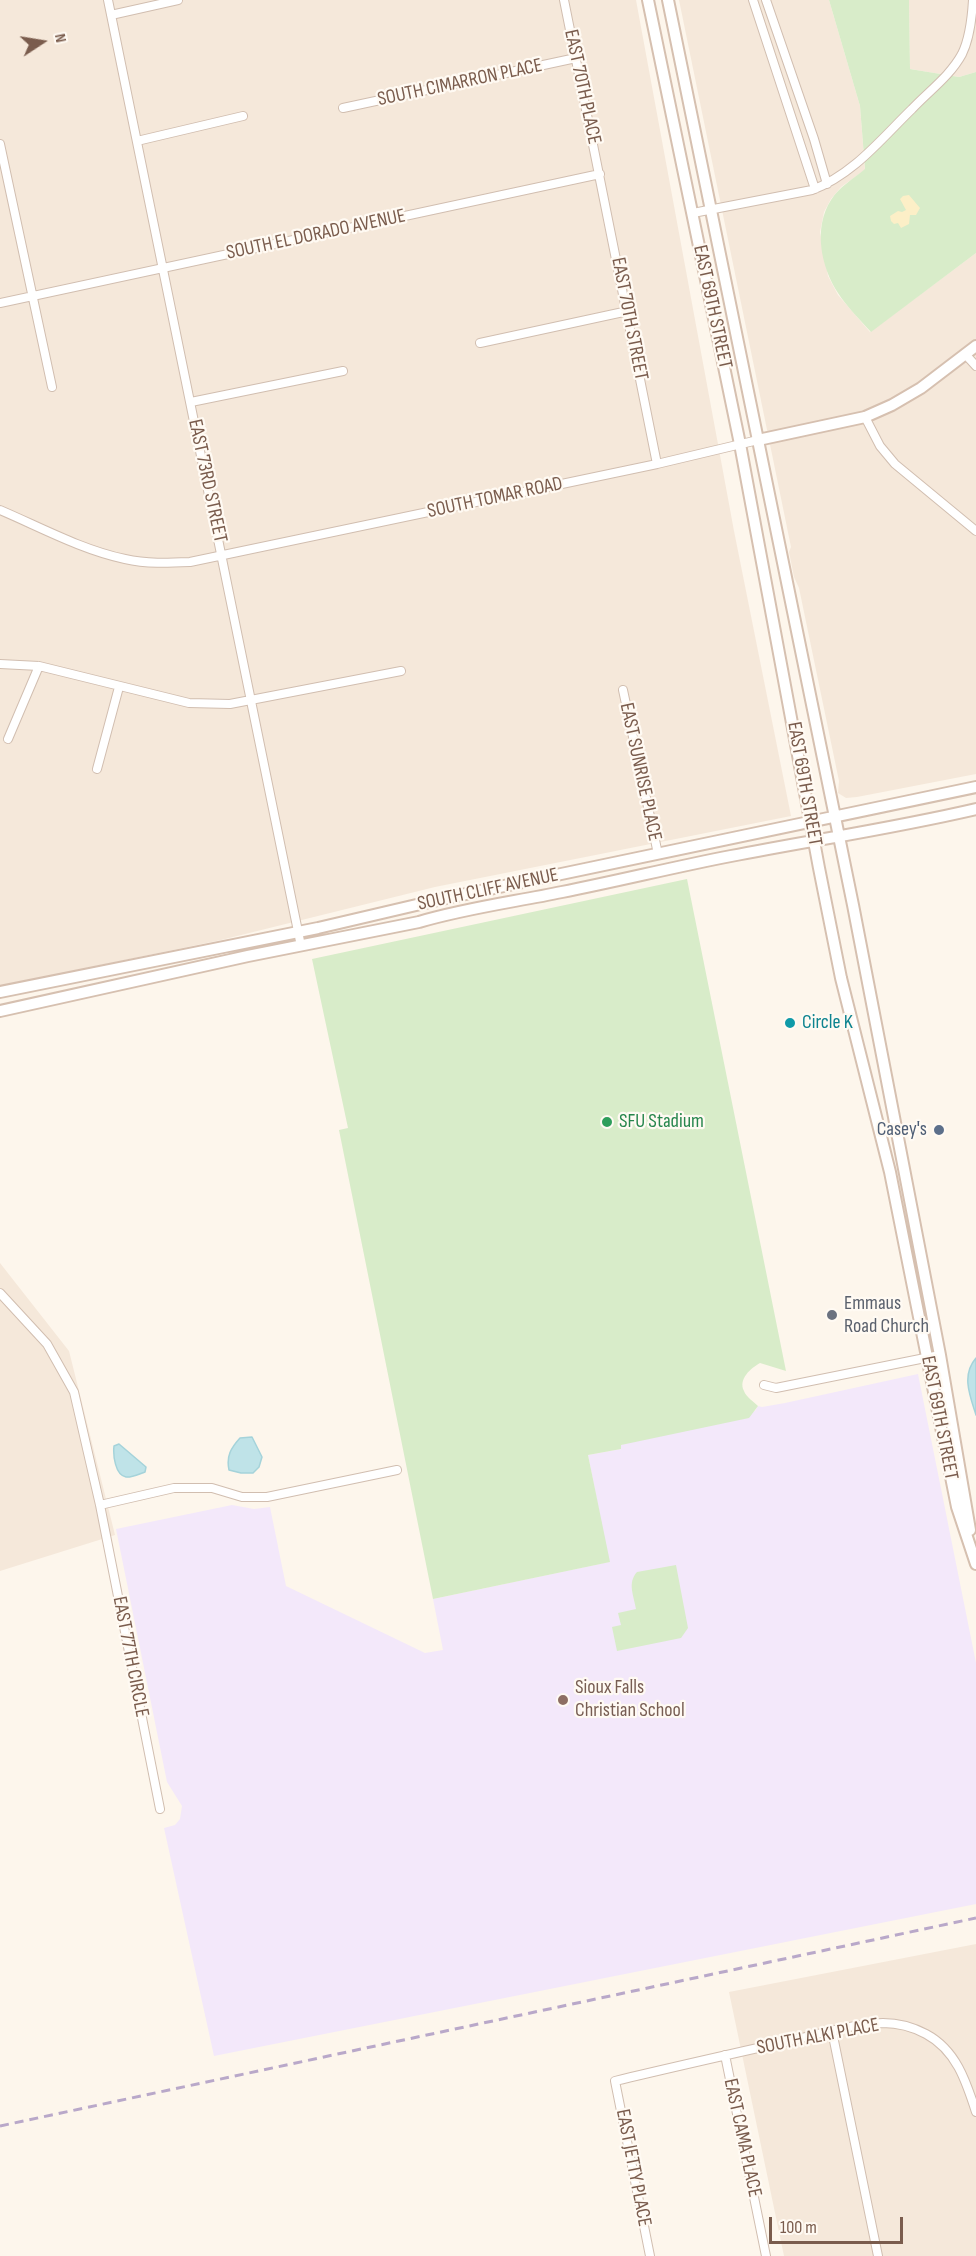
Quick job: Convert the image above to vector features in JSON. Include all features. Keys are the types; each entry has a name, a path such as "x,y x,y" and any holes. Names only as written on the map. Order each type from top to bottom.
{"main road":[{"name":"EAST 69TH STREET","path":"648,0 740,444 846,1000 890,1172 957,1507 976,1564"},
{"name":"EAST 69TH STREET","path":"668,0 858,928 940,1355 976,1564"},
{"name":"SOUTH TOMAR ROAD","path":"758,440 865,417 921,388 976,346"},
{"name":"SOUTH CLIFF AVENUE","path":"0,992 976,787"},
{"name":"SOUTH CLIFF AVENUE","path":"0,1011 237,958 419,922 445,914 814,840 859,834 976,809"}],"street":[{"name":"EAST 73RD STREET","path":"108,0 301,946"},
{"path":"111,15 178,0"},
{"name":"EAST 70TH PLACE","path":"564,0 600,174"},
{"path":"753,0 815,189"},
{"path":"766,0 814,139 827,184"},
{"path":"693,213 815,189 827,184 864,156 950,72 963,52 970,30 974,3"},
{"name":"SOUTH CIMARRON PLACE","path":"343,108 576,58"},
{"path":"137,141 243,116"},
{"path":"0,144 51,387"},
{"name":"SOUTH EL DORADO AVENUE","path":"0,303 600,174"},
{"name":"EAST 70TH STREET","path":"600,174 657,464"},
{"path":"480,343 628,311"},
{"path":"965,354 976,366"},
{"path":"191,402 343,370"},
{"path":"865,417 880,446 895,464 976,531"},
{"name":"SOUTH TOMAR ROAD","path":"0,510 124,559 157,564 190,562 657,464 758,440"},
{"path":"0,664 39,666 189,703 230,705 401,671"},
{"path":"8,739 39,666"},
{"path":"97,769 119,687"},
{"name":"EAST SUNRISE PLACE","path":"623,690 658,854"},
{"name":"EAST 77TH CIRCLE","path":"0,1293 47,1344 74,1392 100,1505 160,1809"},
{"path":"764,1384 776,1388 940,1355"},
{"path":"100,1505 174,1488 212,1488 242,1497 267,1497 397,1470"},
{"name":"SOUTH ALKI PLACE","path":"615,2081 832,2031 881,2023 906,2026 925,2033 944,2046 953,2056 976,2112"},
{"path":"832,2031 878,2256"},
{"name":"EAST CAMA PLACE","path":"724,2055 766,2256"},
{"name":"EAST JETTY PLACE","path":"615,2081 650,2256"}],"shaded area":[{"path":"0,0 636,0 734,531 791,816 435,887 221,940 0,986"},
{"path":"679,0 829,0 860,106 865,170 841,187 831,199 824,212 820,232 828,276 838,295 870,332 976,253 976,774 857,797 846,798 838,793 839,781 799,588 794,577 789,552 791,547"},
{"path":"909,0 976,0 976,72 959,77 910,69"},
{"path":"0,1263 69,1351 115,1535 0,1571"},
{"name":"Sioux Falls Christian School","path":"918,1374 976,1663 976,1904 214,2056 164,1828 175,1825 180,1819 182,1806 167,1782 116,1529 232,1505 254,1509 270,1507 286,1586 425,1653 443,1650 433,1599 609,1562 588,1455 621,1449 620,1445 755,1411 758,1406 785,1403"},
{"path":"976,1944 976,2256 784,2256 729,1992"}],"green space":[{"path":"829,0 909,0 910,69 959,77 976,72 976,253 871,332 849,308 832,283 821,247 822,223 831,200 842,187 865,169 860,106"},
{"path":"687,879 786,1371 760,1363 746,1374 743,1382 744,1391 758,1406 749,1418 621,1445 621,1449 588,1455 610,1562 433,1599 339,1130 348,1128 312,959"},
{"path":"676,1565 688,1628 681,1638 617,1651 612,1627 621,1625 618,1613 636,1609 632,1590 634,1576 637,1572"}],"sand":[{"path":"909,195 920,208 916,215 910,215 909,224 901,228 898,223 894,224 891,221 890,216 898,211 906,210 900,199"}],"water":[{"path":"976,1358 976,1415 969,1393 968,1378 971,1365"},
{"path":"252,1437 262,1457 259,1467 253,1473 229,1470 229,1456 234,1445 240,1438"},
{"path":"119,1444 146,1467 145,1472 128,1477 119,1473 114,1459 114,1446"}],"railway":[{"path":"0,2126 976,1918"}],"place":[{"name":"Circle K","path":"790,1023"},
{"name":"SFU Stadium","path":"607,1122"},
{"name":"Casey's","path":"939,1130"},
{"name":"Emmaus Road Church","path":"832,1315"},
{"name":"Sioux Falls Christian School","path":"563,1700"}]}
